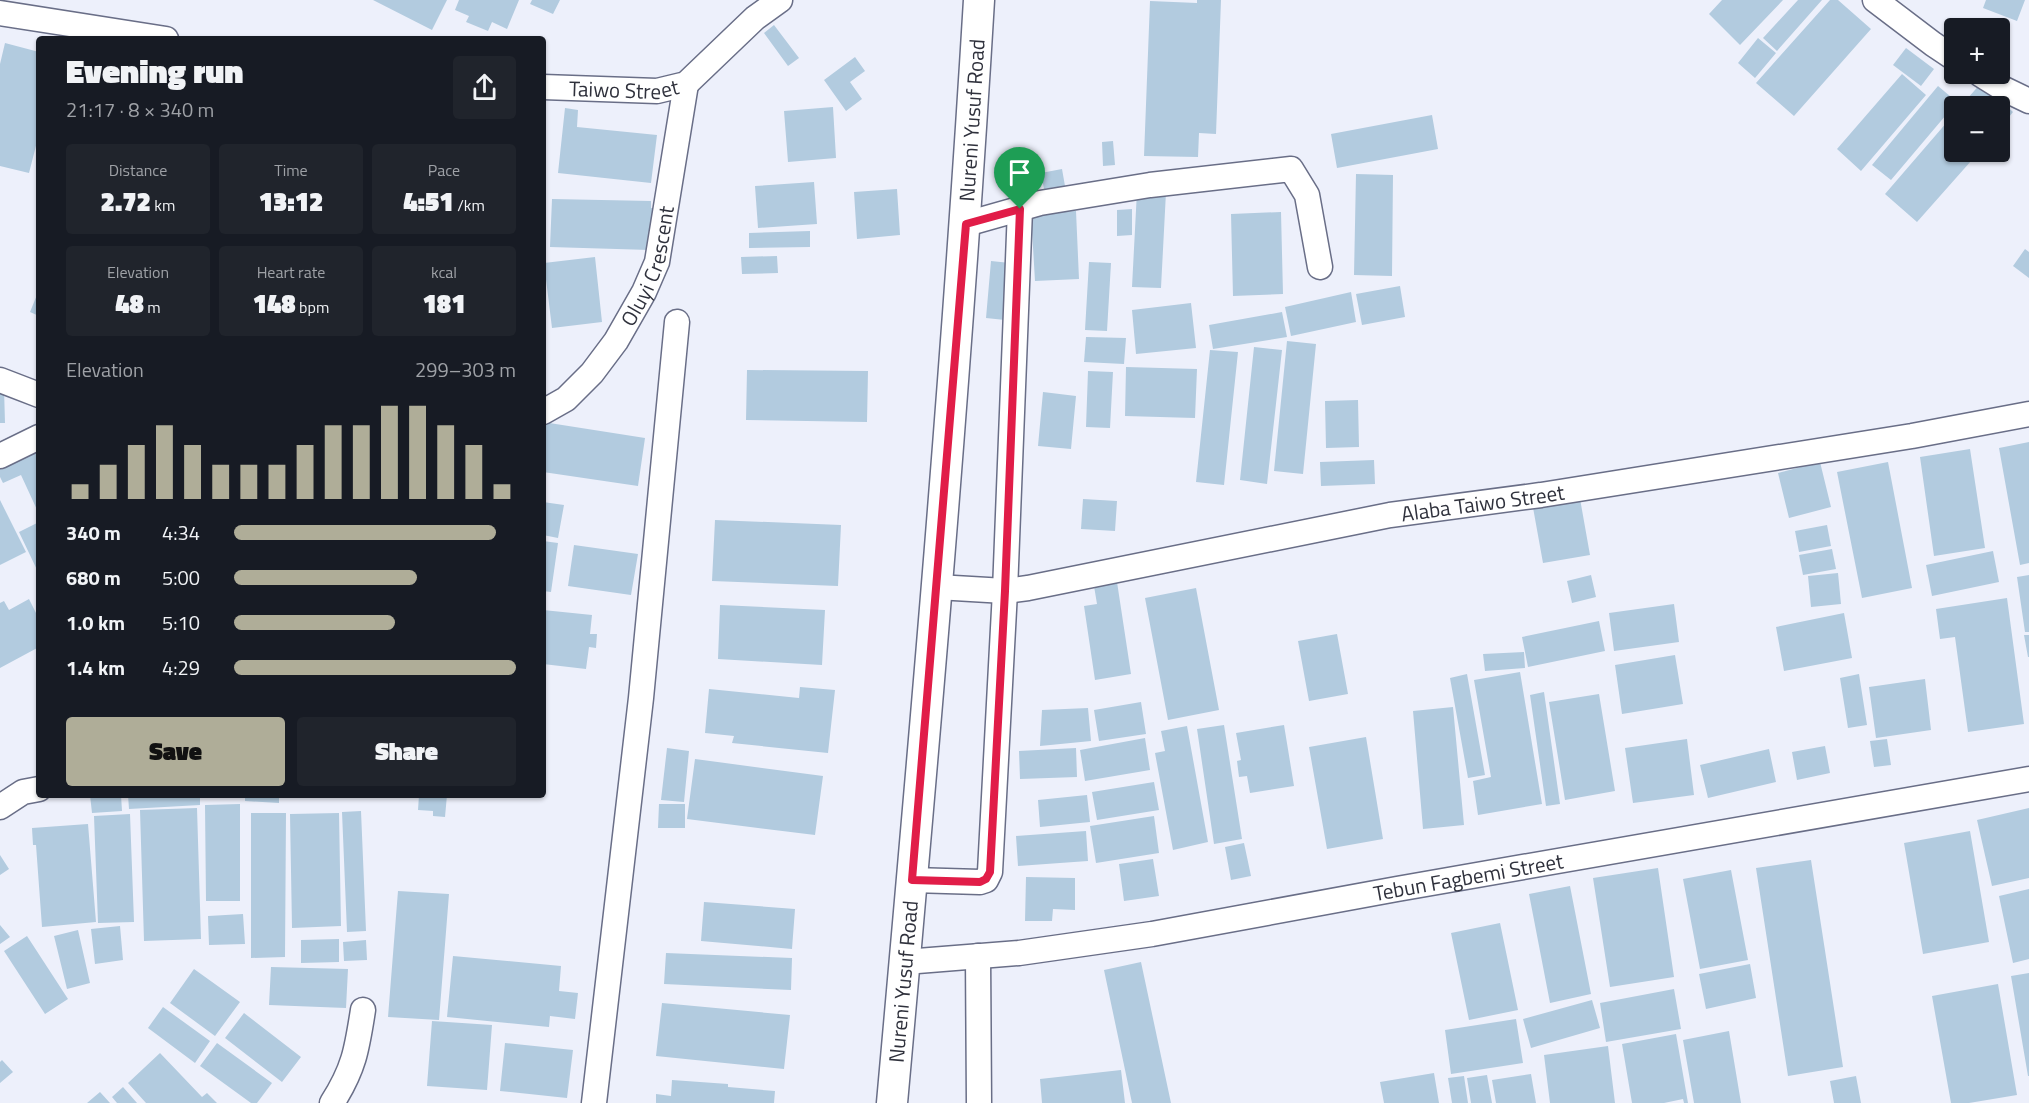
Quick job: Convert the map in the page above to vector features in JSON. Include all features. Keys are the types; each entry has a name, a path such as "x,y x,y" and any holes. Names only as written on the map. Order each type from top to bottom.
{"street":[{"name":"Taiwo Street","path":"546,87 657,91 686,84 753,9 780,0"},
{"name":"Nureni Yusuf Road","path":"892,1103 966,224 979,0"},
{"path":"1875,0 1944,51"},
{"path":"0,13 147,36"},
{"name":"Oluyi Crescent","path":"546,410 566,399 592,373 616,340 644,292 657,262 686,84"},
{"path":"1996,84 2029,101"},
{"path":"966,224 1040,203 1150,185 1291,169 1307,195 1320,267"},
{"path":"912,880 980,882 986,879 990,872 1005,591 1020,209"},
{"path":"594,1103 642,698 678,322"},
{"path":"0,380 36,394"},
{"name":"Alaba Taiwo Street","path":"937,587 1005,591 1028,588 1390,515 1541,495 1912,436 2029,414"},
{"path":"0,456 36,438"},
{"name":"Tebun Fagbemi Street","path":"905,962 1018,953 1152,934 1409,886 2029,779"},
{"path":"0,807 23,792 36,790"},
{"path":"978,956 979,1103"},
{"path":"332,1103 346,1080 356,1054 363,1010"}],"building":[{"path":"373,0 447,0 432,30"},
{"path":"459,0 519,0 507,29 492,22 488,31 466,22 469,16 455,10"},
{"path":"532,0 560,0 553,14 530,4"},
{"path":"1197,0 1221,0 1216,134 1199,133 1198,157 1144,156 1150,1 1197,3"},
{"path":"1722,0 1783,0 1740,45 1709,14"},
{"path":"1798,0 1822,0 1777,51 1763,38"},
{"path":"1830,0 1838,0 1871,29 1794,116 1756,83"},
{"path":"1986,0 2025,0 2017,21 1983,8"},
{"path":"774,25 799,58 788,66 764,33"},
{"path":"1758,38 1776,53 1755,78 1738,63"},
{"path":"5,43 36,51 36,146 29,173 0,166 0,64"},
{"path":"1906,48 1934,69 1921,86 1893,65"},
{"path":"855,57 865,71 850,82 862,99 846,111 824,80"},
{"path":"1902,74 1926,95 1861,171 1837,149"},
{"path":"1982,84 1995,96 1970,96"},
{"path":"1938,86 1950,96 1944,96 1944,117 1891,180 1872,165"},
{"path":"833,107 836,158 788,162 784,111"},
{"path":"565,108 578,110 577,127 657,135 651,183 558,173"},
{"path":"1432,115 1438,149 1337,168 1331,134"},
{"path":"1944,126 1944,162 1970,162 1917,222 1885,194"},
{"path":"1113,141 1115,165 1103,166 1102,142"},
{"path":"1062,169 1065,186 1044,189 1041,173"},
{"path":"1356,174 1393,175 1392,276 1354,275"},
{"path":"814,182 817,224 758,228 755,186"},
{"path":"897,189 900,235 857,239 854,192"},
{"path":"1137,191 1166,192 1161,288 1132,287"},
{"path":"552,199 651,201 651,208 658,208 650,250 550,247"},
{"path":"1132,209 1132,235 1117,236 1117,210"},
{"path":"1076,211 1079,279 1035,281 1031,213"},
{"path":"1281,212 1283,294 1233,296 1231,214"},
{"path":"810,231 810,247 749,248 749,233"},
{"path":"2025,249 2029,252 2029,278 2013,266"},
{"path":"777,256 778,273 742,274 741,257"},
{"path":"595,257 602,322 552,328 546,263"},
{"path":"991,261 1010,263 1005,320 986,318"},
{"path":"1089,262 1111,263 1107,331 1085,330"},
{"path":"1400,286 1405,317 1362,325 1356,294"},
{"path":"1351,292 1356,322 1291,336 1285,307"},
{"path":"36,297 36,315 30,312"},
{"path":"1191,303 1196,348 1136,354 1132,310"},
{"path":"1282,312 1287,337 1213,349 1209,325"},
{"path":"1086,337 1126,338 1124,364 1084,362"},
{"path":"1287,341 1316,344 1303,474 1274,471"},
{"path":"1254,347 1282,350 1267,484 1240,480"},
{"path":"1210,350 1238,352 1224,485 1196,482"},
{"path":"1126,367 1197,369 1195,418 1125,416"},
{"path":"747,370 868,371 867,422 746,420"},
{"path":"1088,371 1113,372 1110,428 1086,427"},
{"path":"0,388 4,388 5,423 0,423"},
{"path":"1043,392 1076,396 1071,449 1038,446"},
{"path":"1358,400 1359,447 1326,448 1325,401"},
{"path":"546,422 645,438 638,486 546,472"},
{"path":"36,442 36,508 21,475 3,483 0,477 0,459"},
{"path":"2029,442 2029,563 2020,565 1999,448"},
{"path":"1970,449 1985,548 1934,556 1920,457"},
{"path":"1374,460 1375,484 1321,486 1320,462"},
{"path":"1820,462 1831,507 1789,518 1778,473"},
{"path":"1888,462 1912,588 1862,598 1837,472"},
{"path":"1579,493 1590,555 1543,563 1532,502"},
{"path":"1083,499 1117,501 1115,531 1081,529"},
{"path":"0,500 26,552 0,565"},
{"path":"546,502 564,505 558,538 546,536"},
{"path":"715,520 841,525 838,586 712,581"},
{"path":"36,524 36,568 19,532"},
{"path":"1827,525 1831,546 1799,552 1795,531"},
{"path":"546,541 558,543 551,592 546,591"},
{"path":"574,545 638,554 631,595 568,586"},
{"path":"1832,549 1836,569 1803,575 1799,555"},
{"path":"1993,551 1999,582 1932,596 1926,565"},
{"path":"1838,573 1841,604 1811,607 1808,576"},
{"path":"1591,575 1596,597 1572,603 1567,581"},
{"path":"2029,575 2029,632 2025,632 2017,577"},
{"path":"1117,582 1131,674 1095,680 1084,606 1097,604 1094,586"},
{"path":"1196,588 1219,710 1168,720 1145,598"},
{"path":"2007,598 2024,724 1968,732 1955,637 1940,639 1936,609"},
{"path":"29,599 36,613 36,649 0,668 0,603 4,601 9,610"},
{"path":"1674,604 1679,642 1614,651 1609,613"},
{"path":"720,605 825,610 822,665 718,659"},
{"path":"546,610 592,615 590,634 597,634 596,648 589,647 586,669 546,664"},
{"path":"1844,613 1852,658 1784,671 1776,627"},
{"path":"1599,621 1605,651 1528,667 1522,637"},
{"path":"1337,634 1348,694 1309,701 1298,641"},
{"path":"2024,635 2029,635 2029,657 2028,657"},
{"path":"1524,652 1525,668 1485,671 1483,654"},
{"path":"1675,655 1683,704 1622,714 1615,665"},
{"path":"1520,672 1542,804 1478,815 1473,781 1491,777 1474,680"},
{"path":"1467,674 1485,775 1468,778 1450,678"},
{"path":"1859,674 1867,725 1848,728 1840,678"},
{"path":"1925,679 1931,730 1876,738 1869,687"},
{"path":"800,687 835,690 828,753 732,743 734,736 705,733 709,689 799,698"},
{"path":"1544,692 1560,804 1546,806 1530,695"},
{"path":"1599,694 1615,791 1565,800 1549,702"},
{"path":"1141,702 1146,734 1099,741 1094,710"},
{"path":"1453,707 1464,825 1423,829 1413,711"},
{"path":"1088,708 1091,741 1040,746 1042,710"},
{"path":"1224,725 1242,839 1214,844 1197,729"},
{"path":"1284,725 1294,786 1250,793 1247,776 1239,777 1237,761 1241,760 1236,733"},
{"path":"1187,726 1208,842 1173,850 1155,753 1165,751 1161,731"},
{"path":"1366,737 1383,839 1327,849 1309,747"},
{"path":"1145,738 1150,770 1085,781 1080,750"},
{"path":"1687,739 1694,795 1633,803 1625,748"},
{"path":"1887,739 1891,765 1874,767 1870,741"},
{"path":"1825,746 1830,773 1797,780 1792,752"},
{"path":"667,748 689,751 684,802 661,800"},
{"path":"1076,748 1077,777 1020,779 1019,751"},
{"path":"1769,749 1776,782 1708,798 1700,765"},
{"path":"695,759 823,776 815,835 687,819"},
{"path":"1154,782 1159,810 1097,820 1092,792"},
{"path":"1087,795 1090,822 1040,827 1038,800"},
{"path":"90,798 121,798 122,811 92,813"},
{"path":"128,798 200,798 200,805 129,809"},
{"path":"245,798 279,798 279,803 245,801"},
{"path":"419,798 447,798 445,817 433,816 433,811 418,810"},
{"path":"240,804 240,901 206,901 205,805"},
{"path":"659,804 685,804 685,828 658,828"},
{"path":"197,808 201,939 144,941 140,810"},
{"path":"2029,808 2029,878 1992,886 1977,820"},
{"path":"361,811 366,931 347,932 342,812"},
{"path":"251,813 286,813 285,957 251,958"},
{"path":"339,813 341,926 292,928 290,814"},
{"path":"130,814 134,922 98,923 94,816"},
{"path":"1154,816 1159,853 1096,863 1090,826"},
{"path":"88,824 96,922 42,927 36,845 33,845 32,828"},
{"path":"1086,831 1088,861 1018,866 1016,836"},
{"path":"1970,831 1989,942 1923,954 1904,843"},
{"path":"1244,843 1251,876 1231,880 1225,847"},
{"path":"0,855 9,869 0,875"},
{"path":"1153,859 1159,896 1124,901 1119,864"},
{"path":"1811,860 1843,1067 1788,1076 1756,868"},
{"path":"1658,868 1674,977 1610,987 1593,878"},
{"path":"1731,870 1748,960 1700,969 1683,879"},
{"path":"1026,877 1075,878 1075,910 1053,909 1052,921 1025,921"},
{"path":"1570,886 1591,994 1550,1003 1529,894"},
{"path":"2029,889 2029,959 2013,963 1999,896"},
{"path":"398,891 449,894 439,1020 388,1017"},
{"path":"704,902 795,909 792,949 701,941"},
{"path":"243,914 245,944 209,945 208,916"},
{"path":"1500,923 1518,1010 1469,1020 1451,933"},
{"path":"0,925 10,937 0,944"},
{"path":"120,926 123,960 95,964 91,929"},
{"path":"78,930 90,983 67,989 54,936"},
{"path":"27,936 68,999 45,1014 4,951"},
{"path":"339,939 339,962 301,963 301,940"},
{"path":"366,940 367,960 344,961 343,942"},
{"path":"666,953 792,958 791,990 664,984"},
{"path":"453,956 561,966 559,991 578,993 575,1019 550,1016 549,1027 447,1017"},
{"path":"1141,962 1171,1103 1132,1103 1104,970"},
{"path":"1750,964 1756,998 1706,1009 1699,974"},
{"path":"271,967 348,969 346,1008 269,1005"},
{"path":"194,969 240,1002 215,1036 170,1003"},
{"path":"2029,973 2029,1076 2028,1076 2011,976"},
{"path":"1998,984 2017,1095 1969,1103 1951,1103 1932,996"},
{"path":"1674,989 1681,1029 1606,1042 1600,1003"},
{"path":"1592,1000 1600,1028 1531,1048 1523,1019"},
{"path":"662,1003 790,1015 784,1069 656,1056"},
{"path":"163,1007 210,1041 195,1063 148,1028"},
{"path":"244,1013 301,1057 282,1082 225,1038"},
{"path":"1516,1019 1523,1063 1451,1074 1445,1030"},
{"path":"432,1021 492,1025 487,1090 427,1086"},
{"path":"1729,1031 1741,1103 1694,1103 1683,1040"},
{"path":"1676,1034 1688,1103 1684,1103 1683,1099 1664,1103 1632,1103 1622,1044"},
{"path":"217,1043 272,1083 257,1103 251,1103 200,1066"},
{"path":"505,1043 573,1050 567,1098 500,1091"},
{"path":"1608,1046 1615,1103 1550,1103 1544,1055"},
{"path":"160,1053 202,1097 207,1093 217,1103 146,1103 128,1083"},
{"path":"2,1060 13,1072 0,1083 0,1062"},
{"path":"1121,1070 1125,1103 1042,1103 1040,1079"},
{"path":"1434,1073 1439,1103 1384,1103 1380,1082"},
{"path":"1531,1074 1536,1103 1496,1103 1492,1080"},
{"path":"1487,1075 1492,1103 1471,1103 1467,1078"},
{"path":"1464,1076 1468,1103 1452,1103 1448,1078"},
{"path":"1856,1076 1861,1103 1834,1103 1830,1081"},
{"path":"672,1080 728,1084 728,1087 775,1091 774,1103 656,1103 656,1094 671,1096"},
{"path":"123,1087 137,1103 117,1103 112,1097"},
{"path":"100,1092 110,1103 87,1103"}],"route":[{"path":"1020,209 1005,591 990,872 986,879 980,882 912,880 966,224 1020,209"}]}
